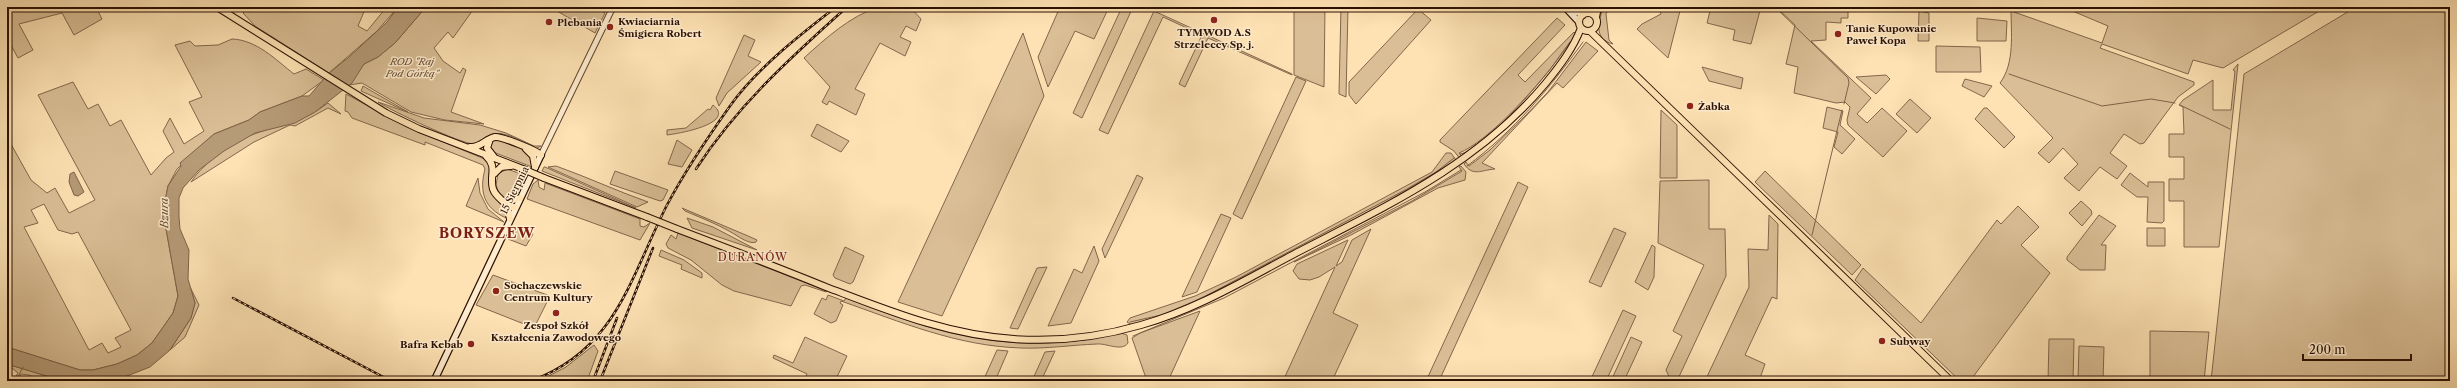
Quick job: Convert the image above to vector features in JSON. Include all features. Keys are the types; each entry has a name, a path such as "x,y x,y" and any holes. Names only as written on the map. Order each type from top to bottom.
{"main road":[{"path":"217,7 353,92 407,123 462,146 890,311 946,329 994,338 1029,340 1076,338 1113,332 1169,316 1211,298 1440,176 1482,146 1521,111 1552,75 1584,28 1586,14 1594,7"},
{"path":"1565,7 1596,17"},
{"path":"1565,7 1584,28 1660,99 1951,381"},
{"path":"1598,7 1596,27 1600,37 1622,63"},
{"path":"1584,28 1596,27"},
{"path":"462,146 476,147 491,138 500,137 541,155"},
{"path":"491,138 487,142 487,148 496,159"},
{"path":"530,150 534,159 535,167"},
{"path":"480,152 491,161 494,174 492,188 501,199 515,207"},
{"name":"15 Sierpnia","path":"434,381 515,207 541,155"},
{"path":"494,174 503,167 515,166"},
{"path":"509,203 520,198"},
{"path":"509,203 510,219"}],"street":[{"name":"15 Sierpnia","path":"541,155 613,7"},
{"path":"530,150 545,147"}],"green space":[{"path":"7,7 96,7 102,19 74,35 62,13 19,24 33,50 18,58 7,38"},
{"path":"249,7 366,7 358,26 367,31 385,9 382,7 398,7 377,31 329,73 255,26 243,13"},
{"name":"ROD \"Raj Pod Górką\"","path":"426,7 475,7 453,38 448,32 434,48 443,61 460,73 463,68 466,70 451,112 484,124 445,120 411,112 362,83 349,85 364,64 378,57 395,43"},
{"path":"550,7 594,7 605,13 595,33"},
{"path":"878,7 910,7 921,19 916,31 906,26 900,37 911,42 905,56 880,43 855,89 865,94 856,115 829,101 827,105 822,102 830,87 804,58 848,22 867,11"},
{"path":"1060,7 1109,7 1094,39 1075,31 1048,87 1038,57"},
{"path":"1122,7 1133,7 1082,118 1073,113"},
{"path":"1294,7 1325,7 1324,87 1294,75"},
{"path":"1341,7 1348,7 1346,97 1339,94"},
{"path":"1604,7 1609,7 1606,14 1609,40 1613,44 1607,42 1600,34 1599,23"},
{"path":"1658,7 1681,7 1668,58 1637,29 1642,24 1661,14"},
{"path":"1711,7 1761,7 1751,44 1733,40 1735,30 1707,23"},
{"path":"1776,7 1848,7 1848,18 1841,18 1841,23 1826,22 1826,40 1811,41 1871,98 1857,114 1867,123 1882,108 1907,131 1883,157 1848,125 1847,120 1850,107 1845,102 1836,103 1794,93 1798,67 1786,64 1795,25"},
{"path":"2063,7 2326,7 2223,68 2193,60 2188,74 2102,44 2100,48 2194,82 2194,85 2178,97 2144,143 2140,144 2124,134 2110,153 2127,166 2117,179 2100,167 2079,191 2064,178 2078,164 2063,148 2049,163 2038,153 2053,138 2000,83 2005,75 2010,57 2011,9 2014,12 2102,43 2108,26"},
{"path":"2356,7 2450,7 2450,381 2211,381 2244,74"},
{"path":"1418,9 1431,20 1356,104 1349,95 1349,82"},
{"path":"1154,11 1292,75 1208,38 1185,87 1179,84 1202,35 1163,17 1108,134 1099,130"},
{"path":"1919,11 1929,13 1929,41 1918,41"},
{"path":"1557,18 1565,25 1518,75 1525,82 1574,32 1577,35 1521,103 1483,138 1459,153 1463,157 1460,159 1454,151 1440,142 1440,140"},
{"path":"1977,18 2007,21 2006,41 1977,41"},
{"path":"1023,33 1044,96 942,316 898,302"},
{"path":"744,35 755,40 748,56 761,62 727,93 719,106 716,98"},
{"path":"232,39 241,40 266,52 294,74 306,69 324,80 302,96 260,112 249,120 214,134 177,169 168,186 163,212 178,296 173,313 152,343 137,355 117,364 93,370 80,370 7,347 7,137 31,180 47,193 55,188 69,213 95,200 38,95 73,82 88,109 98,104 110,126 121,120 151,175 166,158 174,152 163,131 170,118 184,144 204,131 189,102 202,97 175,45 190,41 195,46 218,45","holes":["44,204 58,230 72,234 78,232 131,330 115,338 121,347 108,353 102,343 89,350 24,227 38,223 31,210"]},
{"path":"1586,42 1598,51 1563,88 1557,83 1482,163 1495,169 1474,172 1467,168 1464,164 1466,162 1469,166 1490,150 1548,92"},
{"path":"1936,46 1980,47 1981,72 1936,72"},
{"path":"2238,64 2219,247 2184,247 2184,201 2169,201 2169,179 2184,179 2184,157 2169,157 2169,134 2184,134 2183,107 2179,105 2183,100 2213,80 2213,110 2231,110 2235,71 2233,70"},
{"path":"1702,67 1743,78 1741,89 1709,81"},
{"path":"1886,75 1890,79 1876,94 1856,77"},
{"path":"1296,77 1306,81 1242,219 1233,214"},
{"path":"1965,79 1992,86 1984,97 1962,86"},
{"path":"363,86 408,112 361,91"},
{"path":"346,94 407,127 490,162 489,179 504,204 506,218 493,209 485,198 483,192 483,177 485,169 483,165 425,142 425,145 352,118 348,112 345,111"},
{"path":"1910,99 1931,118 1917,133 1896,114"},
{"path":"378,102 424,118 480,125 506,133 534,146 541,146 535,149 513,137 500,134 490,135 476,144 467,143 426,126"},
{"path":"328,103 341,114 328,108 295,126 290,125 254,142 191,182 212,159 230,146 257,133 301,119"},
{"path":"713,105 718,112 717,118 711,123 681,133 667,135 667,130 686,128 708,109 710,110"},
{"path":"1827,107 1843,111 1840,125 1855,139 1842,154 1834,147 1838,132 1823,128"},
{"path":"1984,108 1987,108 2015,137 2004,148 1975,119"},
{"path":"1661,110 1677,125 1677,178 1660,178"},
{"path":"817,124 849,141 841,152 811,136"},
{"path":"496,139 530,154 532,167 493,152 488,145"},
{"path":"677,140 692,150 682,167 668,164"},
{"path":"1446,153 1451,153 1456,160 1421,184 1235,282 1171,312 1132,325 1127,322 1130,318 1195,296 1236,277 1432,172"},
{"path":"556,166 648,202 637,207 548,167"},
{"path":"1461,166 1466,172 1465,180 1438,188 1351,235 1294,262 1412,201 1462,171 1459,167"},
{"path":"545,167 636,208 542,171"},
{"path":"507,169 527,176 517,196 509,199 500,196 496,185 498,174"},
{"path":"615,171 668,190 663,200 660,201 610,184"},
{"path":"1765,171 1861,265 1852,275 1755,182"},
{"path":"2130,173 2148,187 2148,182 2164,182 2164,221 2162,223 2147,222 2148,197 2137,197 2121,185"},
{"path":"1137,175 1143,178 1105,258 1102,249"},
{"path":"478,178 480,193 488,209 504,222 466,206"},
{"path":"538,180 539,187 544,190 545,183 640,219 640,226 644,227 650,223 640,240 527,199 533,184"},
{"path":"1709,180 1709,229 1725,229 1726,276 1677,381 1671,381 1666,370 1682,336 1673,331 1704,265 1658,243 1660,181"},
{"path":"1518,182 1528,187 1439,381 1426,381"},
{"path":"2081,201 2091,210 2092,214 2082,226 2069,213"},
{"path":"2018,206 2039,227 2021,245 2050,273 1970,381 1960,381 1855,280 1863,268 1921,323 1997,220 2001,224"},
{"path":"682,208 757,240 756,242 750,242 745,240 719,226 685,211"},
{"path":"1221,214 1231,218 1197,292 1182,297"},
{"path":"1769,215 1778,224 1777,299 1772,297 1745,355 1765,364 1759,381 1705,381 1749,287 1748,249 1768,250"},
{"path":"2099,215 2116,226 2101,245 2106,245 2105,270 2080,270 2067,260 2067,257"},
{"path":"687,218 713,227 757,250 692,228"},
{"path":"513,227 533,234 526,246 508,239"},
{"path":"1614,228 1626,233 1601,287 1589,282"},
{"path":"2147,228 2165,228 2165,246 2147,246"},
{"path":"1371,229 1333,313 1358,325 1332,381 1283,381 1335,267 1319,277 1310,280 1299,279 1293,271 1297,264 1348,240 1336,266 1342,262 1352,240"},
{"path":"678,233 827,291 826,292 805,285 801,286 791,306 734,291 722,285 691,260 668,248 666,244 671,235 676,239"},
{"path":"1652,245 1655,247 1654,277 1648,290 1635,282"},
{"path":"1094,246 1099,261 1071,323 1048,326 1074,269 1082,273"},
{"path":"845,247 864,256 853,282 850,284 835,278 833,275"},
{"path":"661,250 684,260 702,273 702,278 681,269 682,265 659,256"},
{"path":"1047,267 1018,329 1010,328 1037,268"},
{"path":"493,275 550,296 534,328 476,305"},
{"path":"190,287 199,305 185,337 170,350 191,318 195,303"},
{"path":"828,295 844,301 846,298 915,323 981,339 1048,343 1084,340 1121,333 1127,335 1128,343 1122,347 1097,344 1021,348 974,343 907,325 841,301 840,303 843,305 836,321 831,323 814,314 822,298 826,300"},
{"path":"1623,310 1636,316 1606,381 1590,381"},
{"path":"1200,311 1168,381 1147,381 1132,338 1140,333"},
{"path":"2150,331 2209,332 2204,381 2150,381"},
{"path":"805,337 847,356 835,381 804,381 807,374 773,358 774,355 793,363"},
{"path":"1631,337 1642,342 1624,381 1611,381"},
{"path":"2049,339 2074,339 2073,381 2048,381"},
{"path":"594,345 598,351 587,381 539,381 566,367"},
{"path":"2079,346 2104,347 2103,381 2078,381"},
{"path":"997,350 1008,351 995,381 983,381"},
{"path":"1055,351 1041,381 1032,381 1045,352"},
{"path":"7,364 63,381 41,381 29,375 21,374 17,381 13,381 18,373"}],"water":[{"name":"Bzura","path":"398,7 426,7 395,43 378,57 364,64 352,83 315,112 295,123 255,133 224,151 199,170 183,188 179,198 180,229 189,250 188,279 195,303 191,318 170,350 150,367 114,381 63,381 7,364 7,347 80,370 93,370 117,364 137,355 152,343 173,313 178,296 163,212 168,186 181,166 180,163 214,134 249,120 260,112 302,96 309,96 329,73 387,22"},
{"path":"74,172 84,192 78,196 74,195 69,182 70,174"}],"waterway":[{"path":"1600,13 1603,7"},
{"path":"1775,7 1848,78 1849,83 1844,104"},
{"path":"1460,154 1471,149 1486,138 1519,106 1536,87 1570,42"},
{"path":"1467,166 1484,153 1530,108 1544,93 1583,42"},
{"path":"2009,74 2102,106 2151,99 2175,103"},
{"path":"2180,105 2230,129"},
{"path":"1812,235 1842,110"},
{"path":"1130,322 1161,315 1200,299 1407,189 1436,172 1454,158"},
{"path":"1133,336 1224,298 1425,192 1461,170"},
{"path":"16,381 23,367"}],"railway":[{"path":"531,381 560,368 583,351 602,331 617,309 630,285 674,192 697,154 730,106 766,66 794,40 836,7"},
{"path":"696,169 712,146 747,103 785,64 847,7"},
{"path":"600,381 653,248"},
{"path":"233,298 391,381"},
{"path":"593,381 617,318"}],"place":[{"name":"TYMWOD A.S Strzeleccy Sp. j.","path":"1214,20"},
{"name":"Plebania","path":"549,22"},
{"name":"Kwiaciarnia Śmigiera Robert","path":"610,27"},
{"name":"Tanie Kupowanie Paweł Kopa","path":"1838,34"},
{"name":"Żabka","path":"1690,106"},
{"name":"Sochaczewskie Centrum Kultury","path":"496,291"},
{"name":"Zespoł Szkół Kształcenia Zawodowego","path":"556,313"},
{"name":"Subway","path":"1882,341"},
{"name":"Bafra Kebab","path":"471,344"}],"district":[{"name":"BORYSZEW","path":"487,233"},
{"name":"DURANÓW","path":"753,257"}]}
